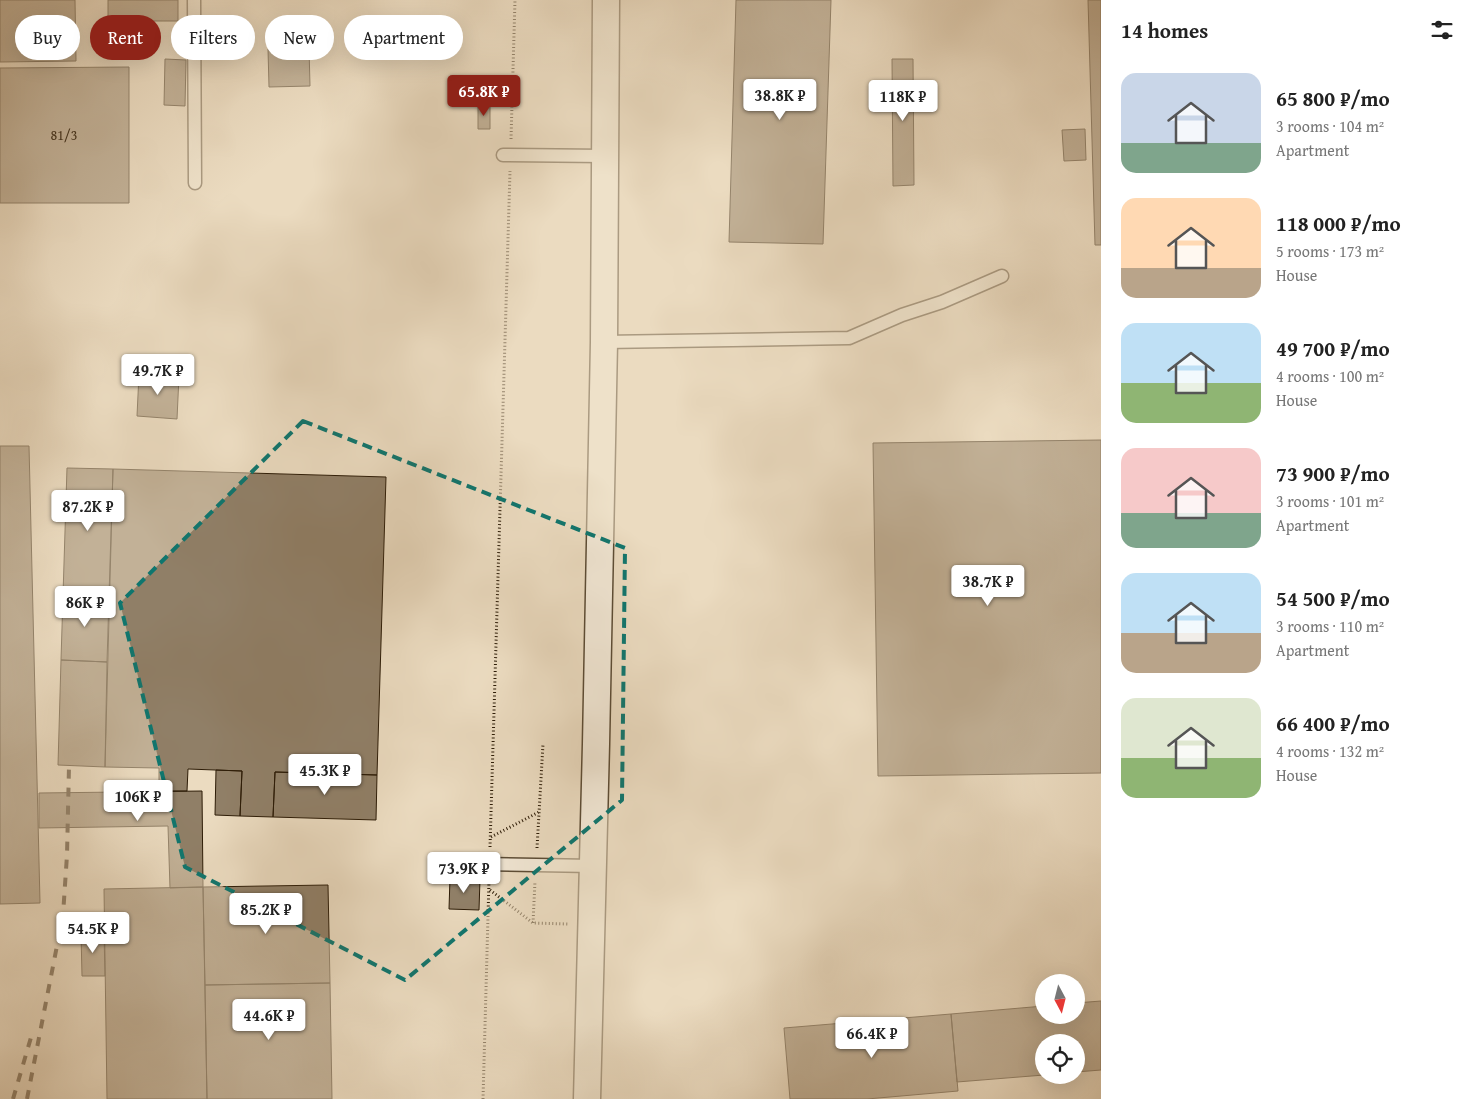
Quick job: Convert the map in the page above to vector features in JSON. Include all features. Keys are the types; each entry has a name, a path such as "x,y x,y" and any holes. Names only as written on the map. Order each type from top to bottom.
{"street":[{"path":"587,1099 604,342 606,0"}],"lane":[{"path":"194,0 195,183"},
{"path":"507,155 605,156"},
{"path":"604,342 849,338 902,315 942,302 1002,276"},
{"path":"486,864 593,866"}],"path":[{"path":"483,1099 489,890 486,864 491,837 507,155 515,0"},
{"path":"533,923 543,744"},
{"path":"491,837 539,812"},
{"path":"489,890 533,923 592,926"}],"highlighted area":[{"path":"303,421 625,548 622,800 405,980 185,867 120,603"}],"building":[{"path":"0,0 75,0 75,15 15,15 15,60 76,61 0,62"},
{"path":"108,0 178,0 178,15 171,15 171,21 161,21 161,15 108,15"},
{"path":"736,0 831,0 823,244 729,242"},
{"path":"1088,0 1101,0 1101,245 1095,245"},
{"path":"165,59 186,60 185,106 164,105"},
{"path":"892,59 913,59 914,185 893,186"},
{"path":"268,60 309,60 310,86 269,87"},
{"path":"129,67 129,203 0,203 0,68"},
{"path":"478,105 490,105 490,129 478,129"},
{"path":"1085,129 1086,160 1064,161 1062,130"},
{"path":"139,374 179,376 177,419 137,416"},
{"path":"1101,440 1101,773 878,776 873,443"},
{"path":"0,446 29,446 40,903 0,904"},
{"path":"67,468 113,469 109,596 63,595"},
{"path":"113,469 386,477 377,775 275,772 273,817 240,816 242,771 188,769 187,791 159,791 159,768 105,767"},
{"path":"63,595 109,596 107,662 61,660"},
{"path":"61,660 107,662 105,767 58,765"},
{"path":"216,770 242,771 240,816 215,815"},
{"path":"275,772 377,775 376,820 273,817"},
{"path":"202,791 203,887 170,888 168,826 39,828 39,793"},
{"path":"450,878 480,879 479,910 449,909"},
{"path":"328,885 330,983 205,985 203,887"},
{"path":"203,887 207,1099 107,1099 104,889"},
{"path":"104,932 105,976 82,976 81,933"},
{"path":"330,983 332,1099 207,1099 205,985"},
{"path":"1101,1001 1101,1070 1085,1071 1085,1034 1035,1034 1035,1076 957,1082 951,1014 1035,1007 1035,1024 1085,1024 1085,1002"},
{"path":"951,1014 958,1091 867,1099 790,1099 784,1028"}],"railway":[{"path":"27,1099 63,915 67,855 69,766"},
{"path":"13,1099 32,1034"}]}
